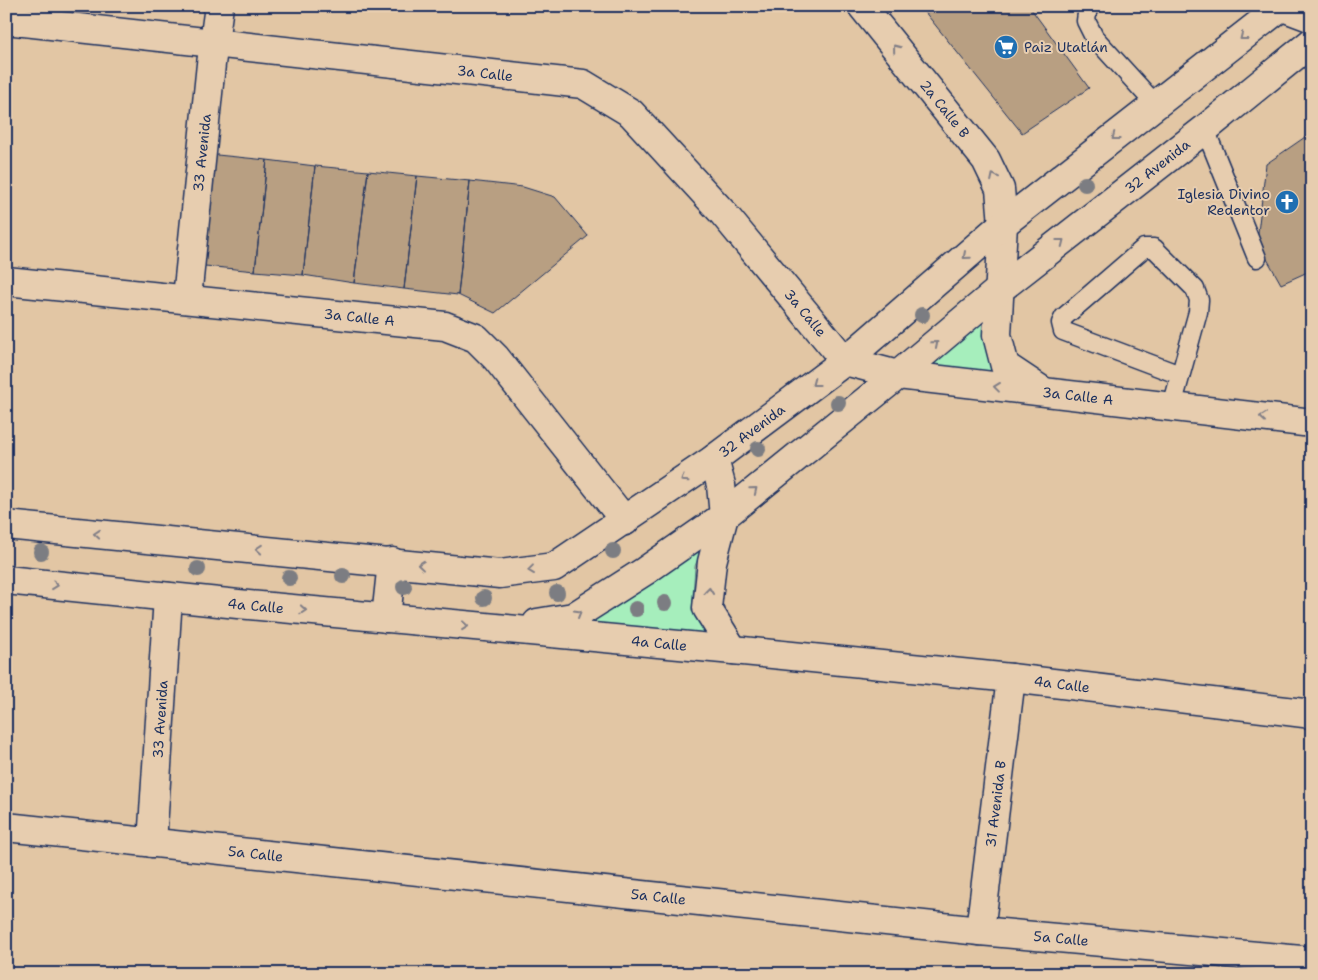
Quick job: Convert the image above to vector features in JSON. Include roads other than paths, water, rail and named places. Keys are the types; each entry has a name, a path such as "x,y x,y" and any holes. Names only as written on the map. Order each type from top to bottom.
{"street":[{"name":"33 Avenida","path":"187,298 219,6"},
{"name":"2a Calle B","path":"862,6 986,160 1000,189 1003,224"},
{"name":"32 Avenida","path":"392,562 500,574 554,567 625,521 714,459 845,361 1003,224 1281,7"},
{"path":"1281,7 1312,18"},
{"name":"3a Calle","path":"6,20 583,84 631,113 723,213 845,361"},
{"name":"32 Avenida","path":"496,629 573,617 724,516 898,375 1000,289 1205,129 1312,42"},
{"path":"1003,224 997,335 1005,366 1047,394"},
{"name":"3a Calle A","path":"6,281 187,298 445,326 476,338 496,358 625,521"},
{"name":"3a Calle A","path":"845,361 898,375 1047,394 1312,422"},
{"path":"714,459 721,484 724,516 712,562 708,608 733,650"},
{"path":"6,525 392,562 386,618"},
{"name":"4a Calle","path":"6,580 1011,678 1312,714"},
{"name":"33 Avenida","path":"152,843 168,597"},
{"name":"31 Avenida B","path":"980,931 1011,678"},
{"name":"5a Calle","path":"6,827 980,931 1312,961"}],"lane":[{"path":"1088,6 1086,21 1094,37 1156,105"},
{"path":"1205,129 1258,258"},
{"path":"1172,406 1198,312 1199,300 1195,289 1154,248 1144,248 1064,317 1061,323 1062,331 1180,375"}],"place":[{"name":"Paiz Utatlán","path":"1006,47"},
{"name":"Iglesia Divino Redentor","path":"1287,202"}]}
